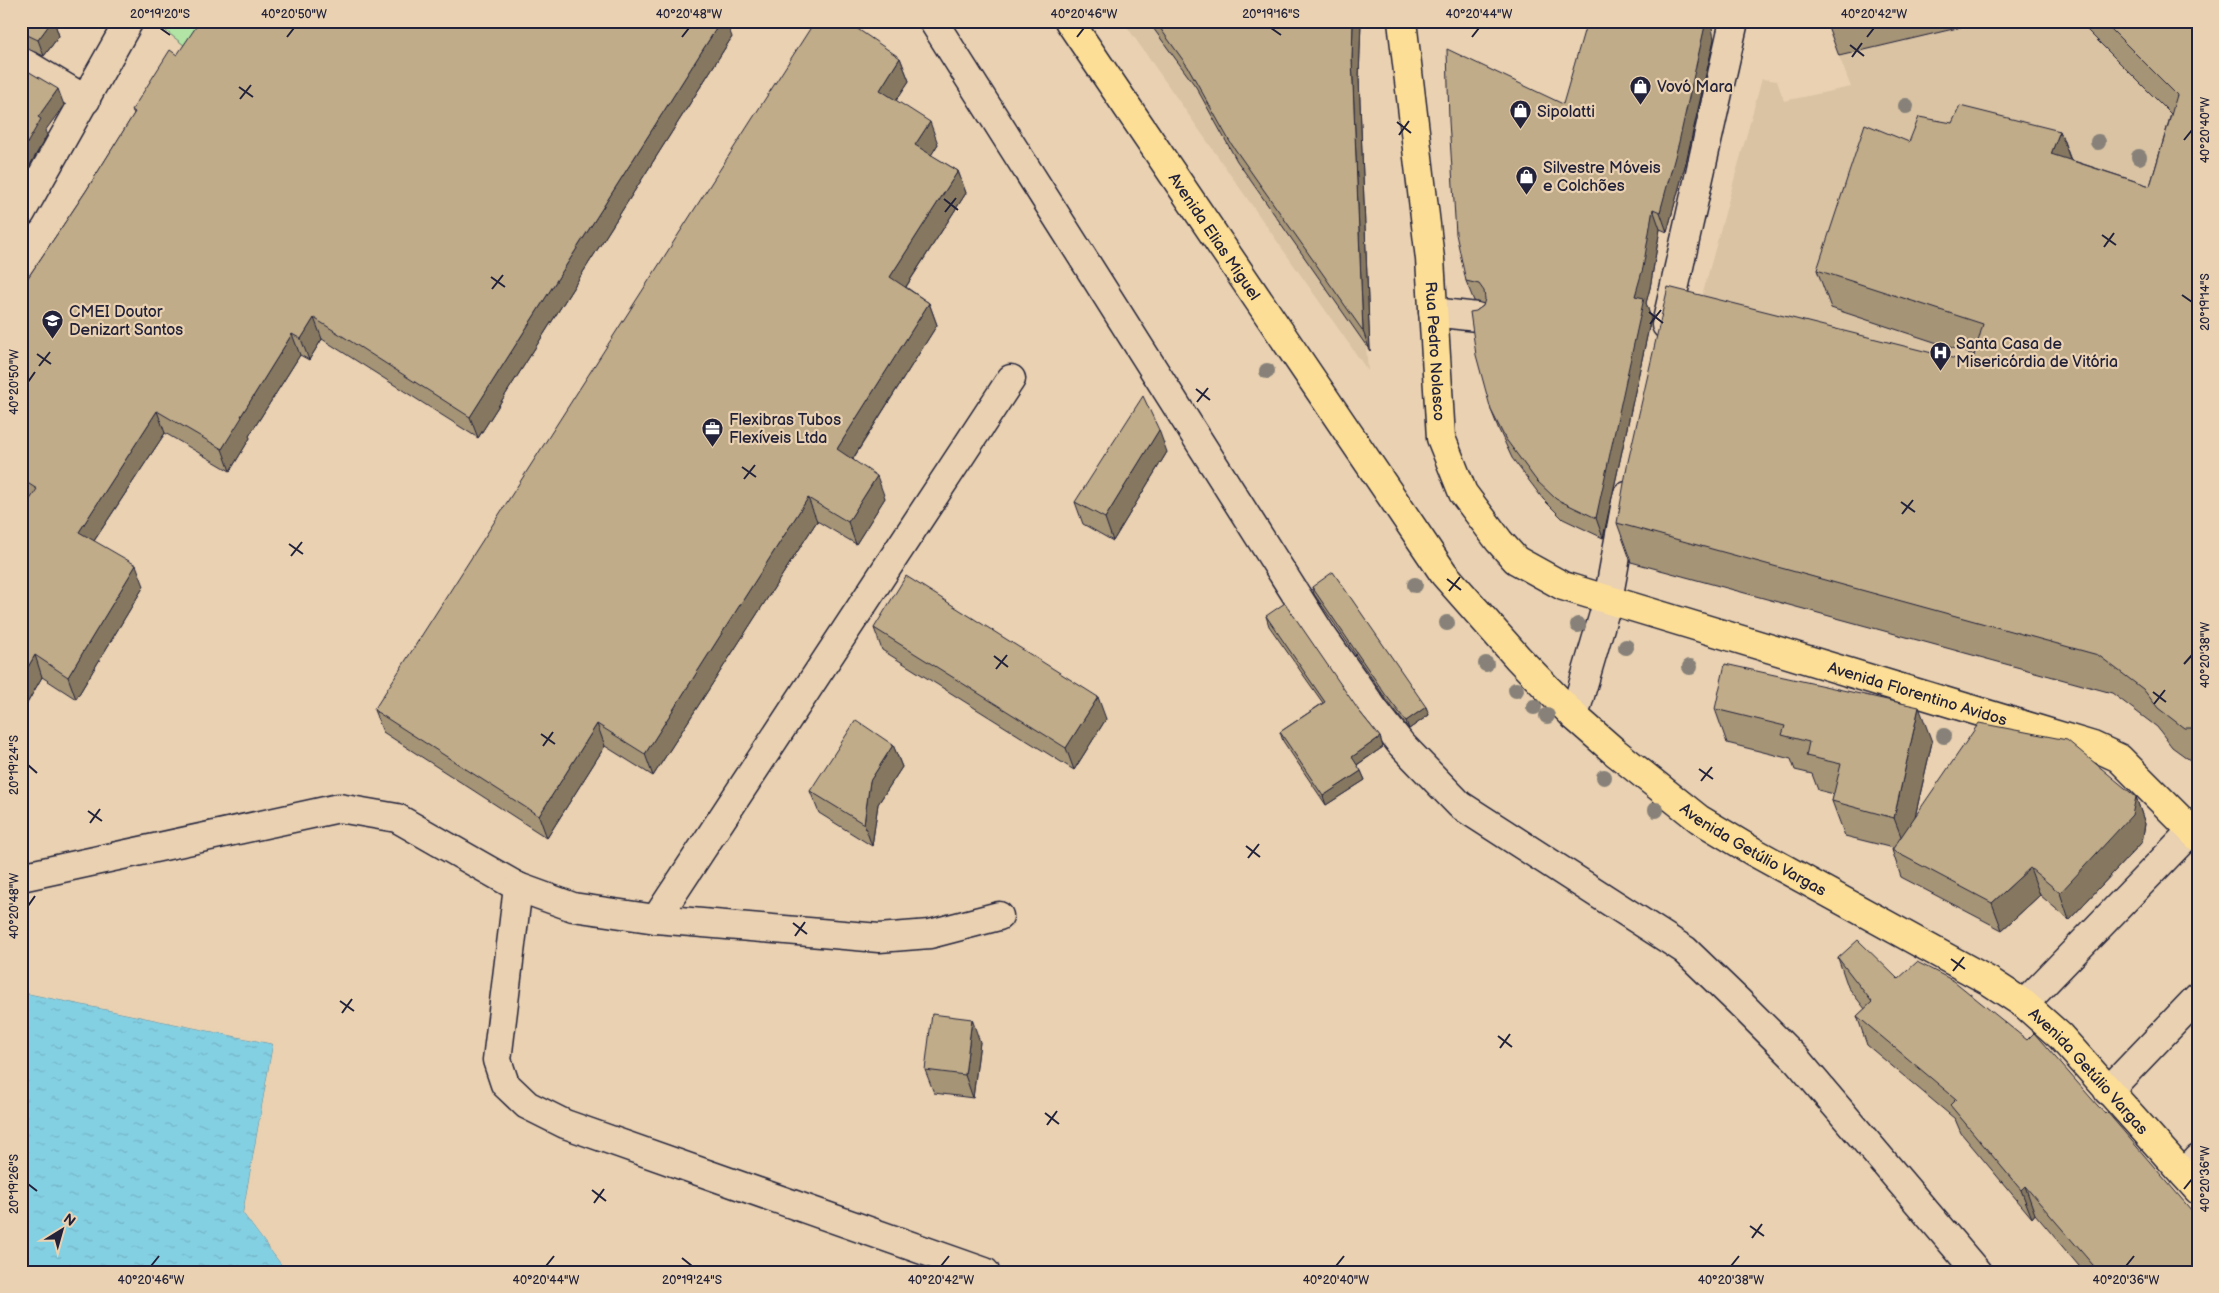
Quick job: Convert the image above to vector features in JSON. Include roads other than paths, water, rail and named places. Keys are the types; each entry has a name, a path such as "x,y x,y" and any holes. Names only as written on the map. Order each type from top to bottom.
{"main road":[{"name":"Avenida Elias Miguel","path":"1069,21 1361,450"},
{"name":"Rua Pedro Nolasco","path":"1402,21 1430,259 1441,438 1463,493 1516,560 1563,586 1608,600"},
{"name":"Avenida Getúlio Vargas","path":"1361,450 1444,574 1480,616 1574,716 1615,752 1699,819 1754,852 1989,981 2024,1004 2060,1036 2108,1091 2193,1174"},
{"name":"Avenida Florentino Avidos","path":"1608,600 2094,746 2119,758 2196,831"}],"street":[{"path":"21,213 129,21"},
{"path":"933,21 1321,634 1375,711 1402,744 1460,805 1685,950 1797,1060 1977,1272"},
{"path":"1661,347 1734,21"},
{"path":"21,61 86,100"},
{"path":"1433,312 1477,317"},
{"path":"656,919 1011,379"},
{"path":"1574,716 1608,600 1619,497 1633,472"},
{"path":"21,877 339,808 397,818 518,887 573,907 656,919 879,938 930,934 999,916"},
{"path":"2024,1004 2196,831"},
{"path":"518,887 497,1060 505,1084 527,1105 565,1124 985,1272"},
{"path":"2108,1091 2198,997"}],"water":[{"path":"21,992 273,1044 243,1213 287,1272 21,1272"}],"place":[{"name":"Vovó Mara","path":"1641,105"},
{"name":"Sipolatti","path":"1521,130"},
{"name":"Silvestre Móveis e Colchões","path":"1527,195"},
{"name":"CMEI Doutor Denizart Santos","path":"53,339"},
{"name":"Santa Casa de Misericórdia de Vitória","path":"1940,371"},
{"name":"Flexibras Tubos Flexíveis Ltda","path":"713,447"}]}
